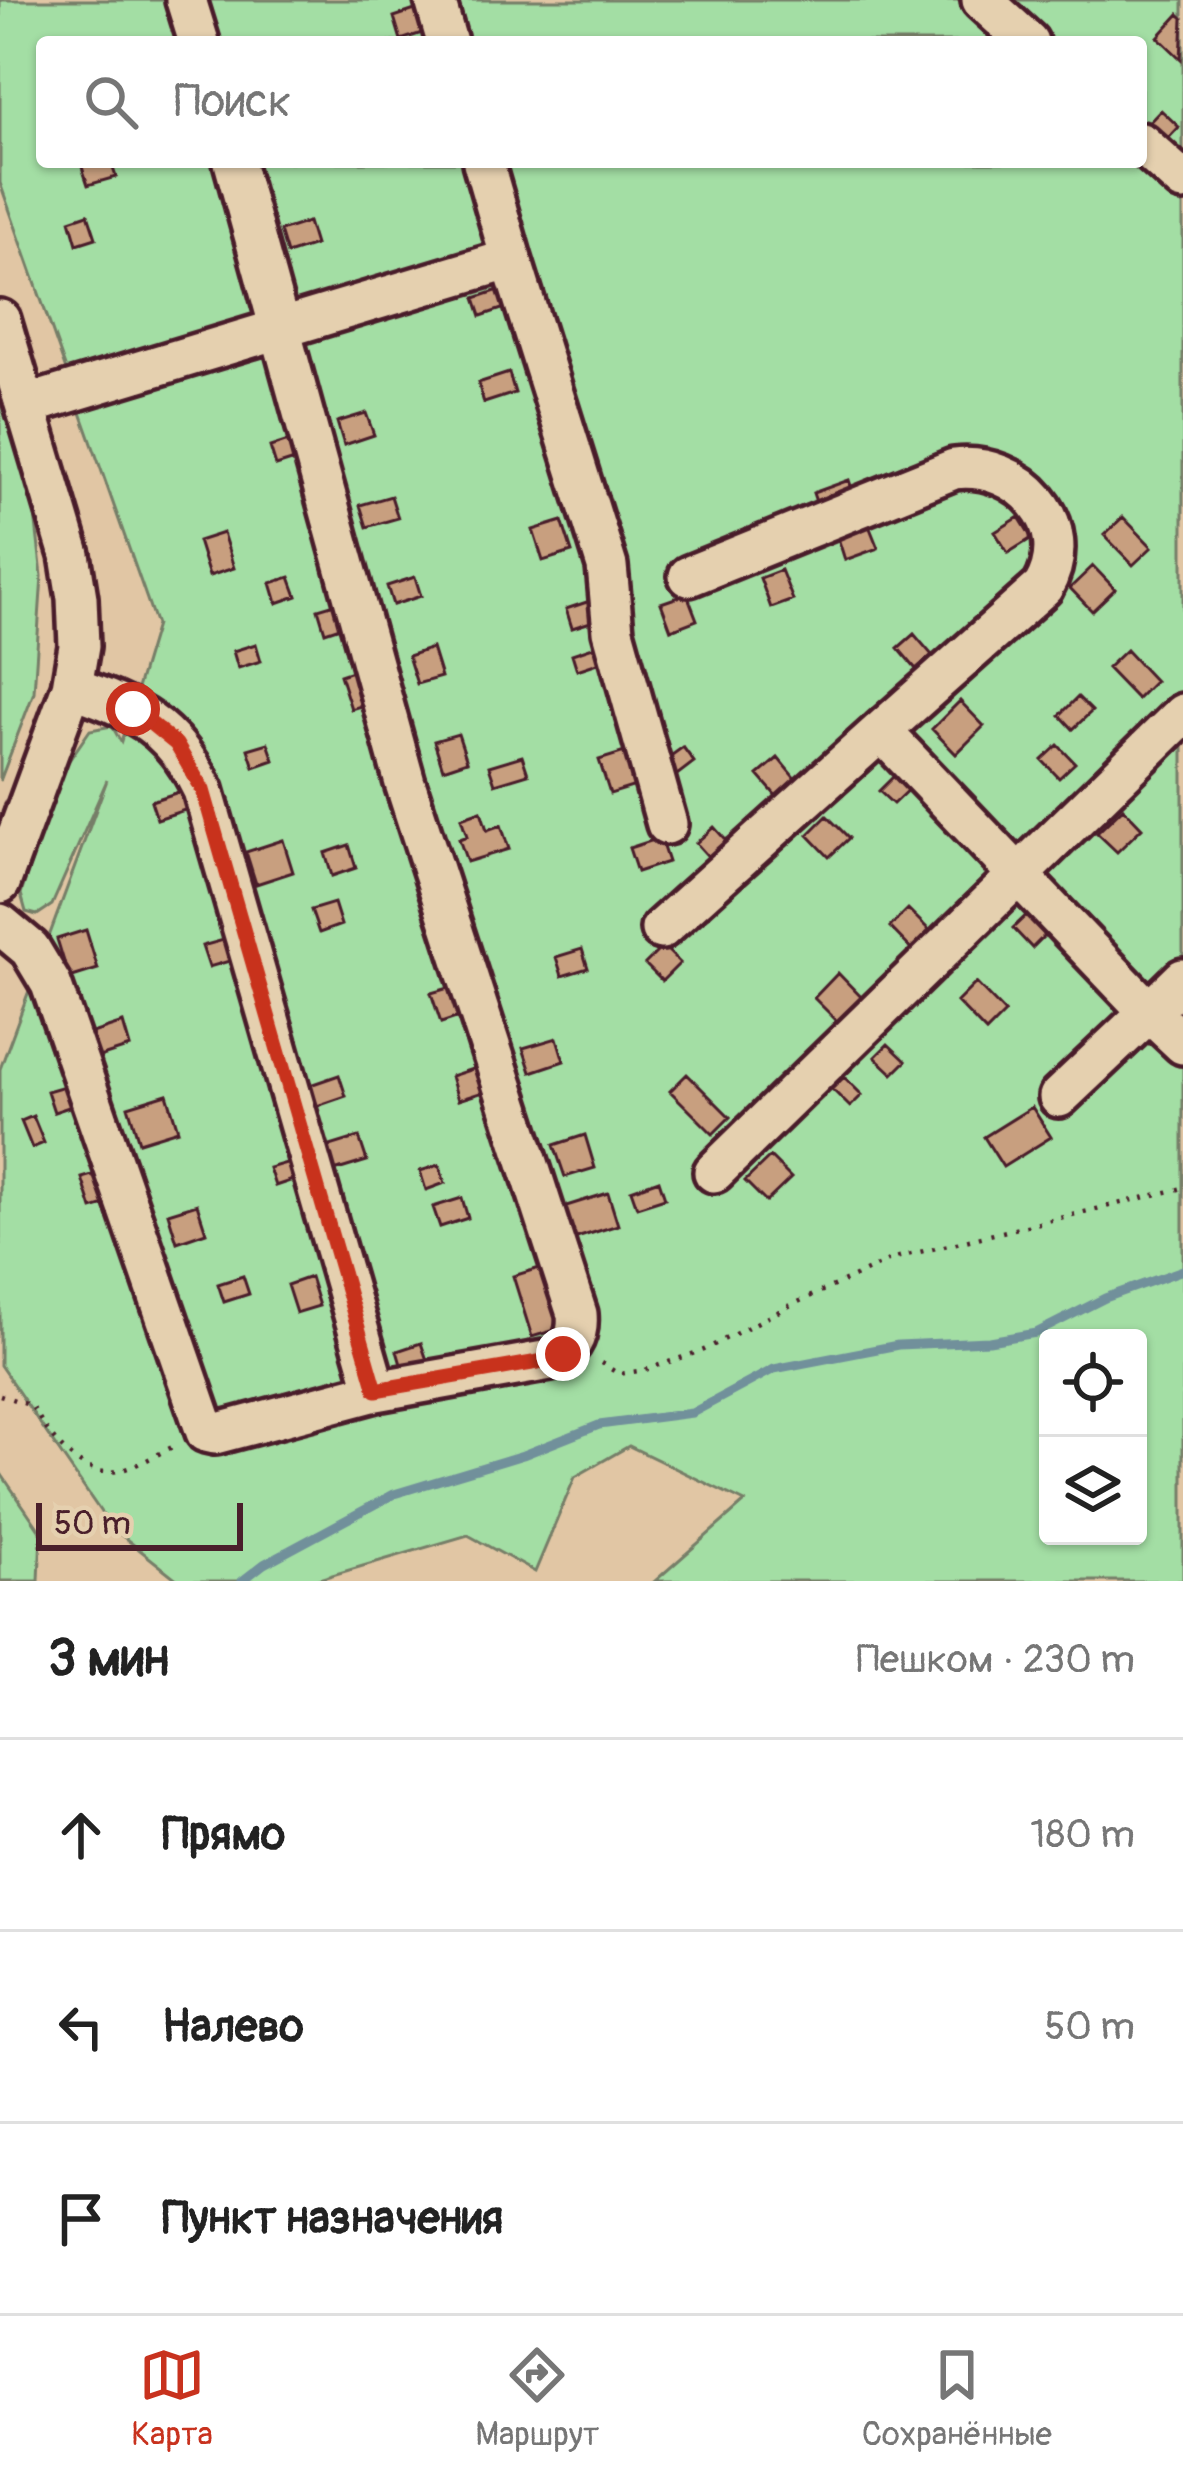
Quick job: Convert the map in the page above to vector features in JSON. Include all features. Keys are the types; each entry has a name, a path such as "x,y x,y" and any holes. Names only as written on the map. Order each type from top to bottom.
{"street":[{"path":"186,0 197,36"},
{"path":"435,0 445,36"},
{"path":"982,0 1021,36"},
{"path":"1147,148 1183,181"},
{"path":"0,924 30,949 51,984 206,1432 215,1434 376,1390 550,1360 573,1343 578,1314 406,783 236,168"},
{"path":"485,168 607,566 613,631 667,824"},
{"path":"27,405 511,259"},
{"path":"0,320 70,555 79,646 72,687 0,883"},
{"path":"661,929 1043,587 1053,569 1055,536 1046,516 1010,478 991,470 954,469 689,576"},
{"path":"72,687 133,709 160,728 192,766 203,790 376,1390"},
{"path":"714,1172 1183,715"},
{"path":"880,731 1183,1044"},
{"path":"1059,1097 1183,979"}],"path":[{"path":"563,1354 593,1358 619,1374 645,1370 704,1350 896,1258 1183,1188"},
{"path":"0,1395 32,1406 51,1439 89,1468 116,1472 206,1432"}],"green space":[{"path":"0,0 1183,0 1183,1581 655,1581 745,1502 629,1446 575,1477 535,1572 468,1535 312,1581 179,1581 111,1527 0,1365 0,1069 107,780 52,905 37,915 26,912 21,894 59,775 90,730 112,726 121,742 156,625 0,183"},
{"path":"0,399 31,478 42,576 34,692 0,781"},
{"path":"0,1472 41,1532 39,1581 0,1581"}],"building":[{"path":"424,7 431,30 400,36 394,17"},
{"path":"1179,14 1183,18 1181,59 1158,37"},
{"path":"1161,110 1179,127 1162,145 1147,125"},
{"path":"82,168 113,168 116,177 88,185"},
{"path":"88,214 96,238 77,244 70,220"},
{"path":"308,222 315,245 287,254 280,231"},
{"path":"499,290 505,308 481,316 475,298"},
{"path":"509,373 515,393 484,403 478,383"},
{"path":"366,413 374,435 344,445 337,422"},
{"path":"298,438 304,457 276,466 270,447"},
{"path":"849,480 856,501 820,514 813,493"},
{"path":"391,496 398,518 367,527 360,505"},
{"path":"1019,517 1032,538 1008,553 995,532"},
{"path":"1123,517 1152,547 1133,565 1104,535"},
{"path":"562,521 572,552 543,561 533,530"},
{"path":"868,523 878,548 845,560 837,535"},
{"path":"223,533 234,568 209,576 198,541"},
{"path":"1093,566 1115,589 1092,611 1070,588"},
{"path":"781,570 793,600 771,608 760,578"},
{"path":"290,577 297,596 277,603 271,583"},
{"path":"415,577 421,596 393,605 387,586"},
{"path":"687,594 697,620 671,630 661,603"},
{"path":"348,600 355,622 325,632 318,609"},
{"path":"593,600 600,619 572,628 566,609"},
{"path":"914,634 932,655 916,669 898,648"},
{"path":"256,644 261,661 238,668 233,651"},
{"path":"602,644 607,660 577,670 572,654"},
{"path":"432,648 441,677 417,684 408,656"},
{"path":"1126,650 1155,681 1137,699 1107,668"},
{"path":"370,665 381,700 351,709 340,675"},
{"path":"1078,697 1092,711 1073,729 1060,715"},
{"path":"960,701 984,726 956,754 932,729"},
{"path":"458,734 467,761 443,769 434,741"},
{"path":"268,743 274,760 254,767 248,749"},
{"path":"1058,745 1075,763 1059,778 1042,760"},
{"path":"683,747 694,762 677,775 665,760"},
{"path":"631,750 642,784 610,794 599,760"},
{"path":"522,756 528,774 495,784 489,766"},
{"path":"778,758 797,781 778,798 758,775"},
{"path":"902,768 916,782 893,804 879,791"},
{"path":"185,790 191,808 157,819 151,801"},
{"path":"1123,808 1142,828 1117,852 1097,833"},
{"path":"481,811 487,830 501,825 509,849 467,862 459,839 467,836 461,818"},
{"path":"827,816 849,838 829,857 808,835"},
{"path":"714,827 731,846 713,862 696,843"},
{"path":"660,838 668,862 637,872 629,848"},
{"path":"283,840 293,872 256,884 246,852"},
{"path":"349,845 356,868 332,876 325,853"},
{"path":"334,903 341,925 319,933 311,910"},
{"path":"1037,905 1056,924 1032,948 1013,928"},
{"path":"908,909 937,938 918,956 890,927"},
{"path":"86,930 98,969 69,978 57,939"},
{"path":"227,939 233,960 209,967 202,946"},
{"path":"663,946 680,963 662,981 645,964"},
{"path":"582,949 588,968 562,976 556,957"},
{"path":"838,973 865,1001 841,1025 814,998"},
{"path":"976,983 1005,1013 986,1032 957,1002"},
{"path":"459,985 468,1014 441,1023 431,993"},
{"path":"123,1023 130,1047 93,1059 86,1035"},
{"path":"557,1038 564,1061 531,1072 523,1048"},
{"path":"888,1044 906,1061 893,1074 875,1057"},
{"path":"485,1065 493,1089 458,1100 451,1076"},
{"path":"687,1074 730,1117 713,1134 670,1091"},
{"path":"339,1075 346,1096 317,1106 310,1085"},
{"path":"844,1077 862,1095 850,1107 832,1089"},
{"path":"78,1082 84,1102 54,1112 47,1091"},
{"path":"167,1094 178,1130 139,1142 128,1106"},
{"path":"1032,1107 1051,1137 1003,1167 984,1137"},
{"path":"33,1116 44,1143 32,1148 21,1121"},
{"path":"585,1135 595,1168 565,1177 554,1145"},
{"path":"359,1137 367,1161 334,1171 327,1147"},
{"path":"770,1157 791,1178 766,1202 745,1181"},
{"path":"293,1161 299,1178 275,1186 269,1168"},
{"path":"439,1165 445,1183 426,1190 420,1171"},
{"path":"102,1172 112,1203 92,1209 82,1178"},
{"path":"659,1180 665,1198 637,1207 631,1190"},
{"path":"608,1193 618,1225 570,1240 560,1208"},
{"path":"462,1198 468,1218 440,1227 433,1207"},
{"path":"197,1204 206,1232 177,1242 168,1213"},
{"path":"546,1266 565,1327 532,1337 513,1276"},
{"path":"243,1276 249,1294 224,1302 218,1284"},
{"path":"310,1277 319,1306 296,1313 287,1285"},
{"path":"421,1343 428,1363 403,1371 397,1351"}],"waterway":[{"path":"242,1581 264,1564 394,1494 523,1455 599,1425 692,1413 774,1369 898,1345 989,1341 1036,1333 1105,1298 1183,1270"}],"route":[{"path":"133,709 176,744 203,790 376,1390 563,1354"}]}
